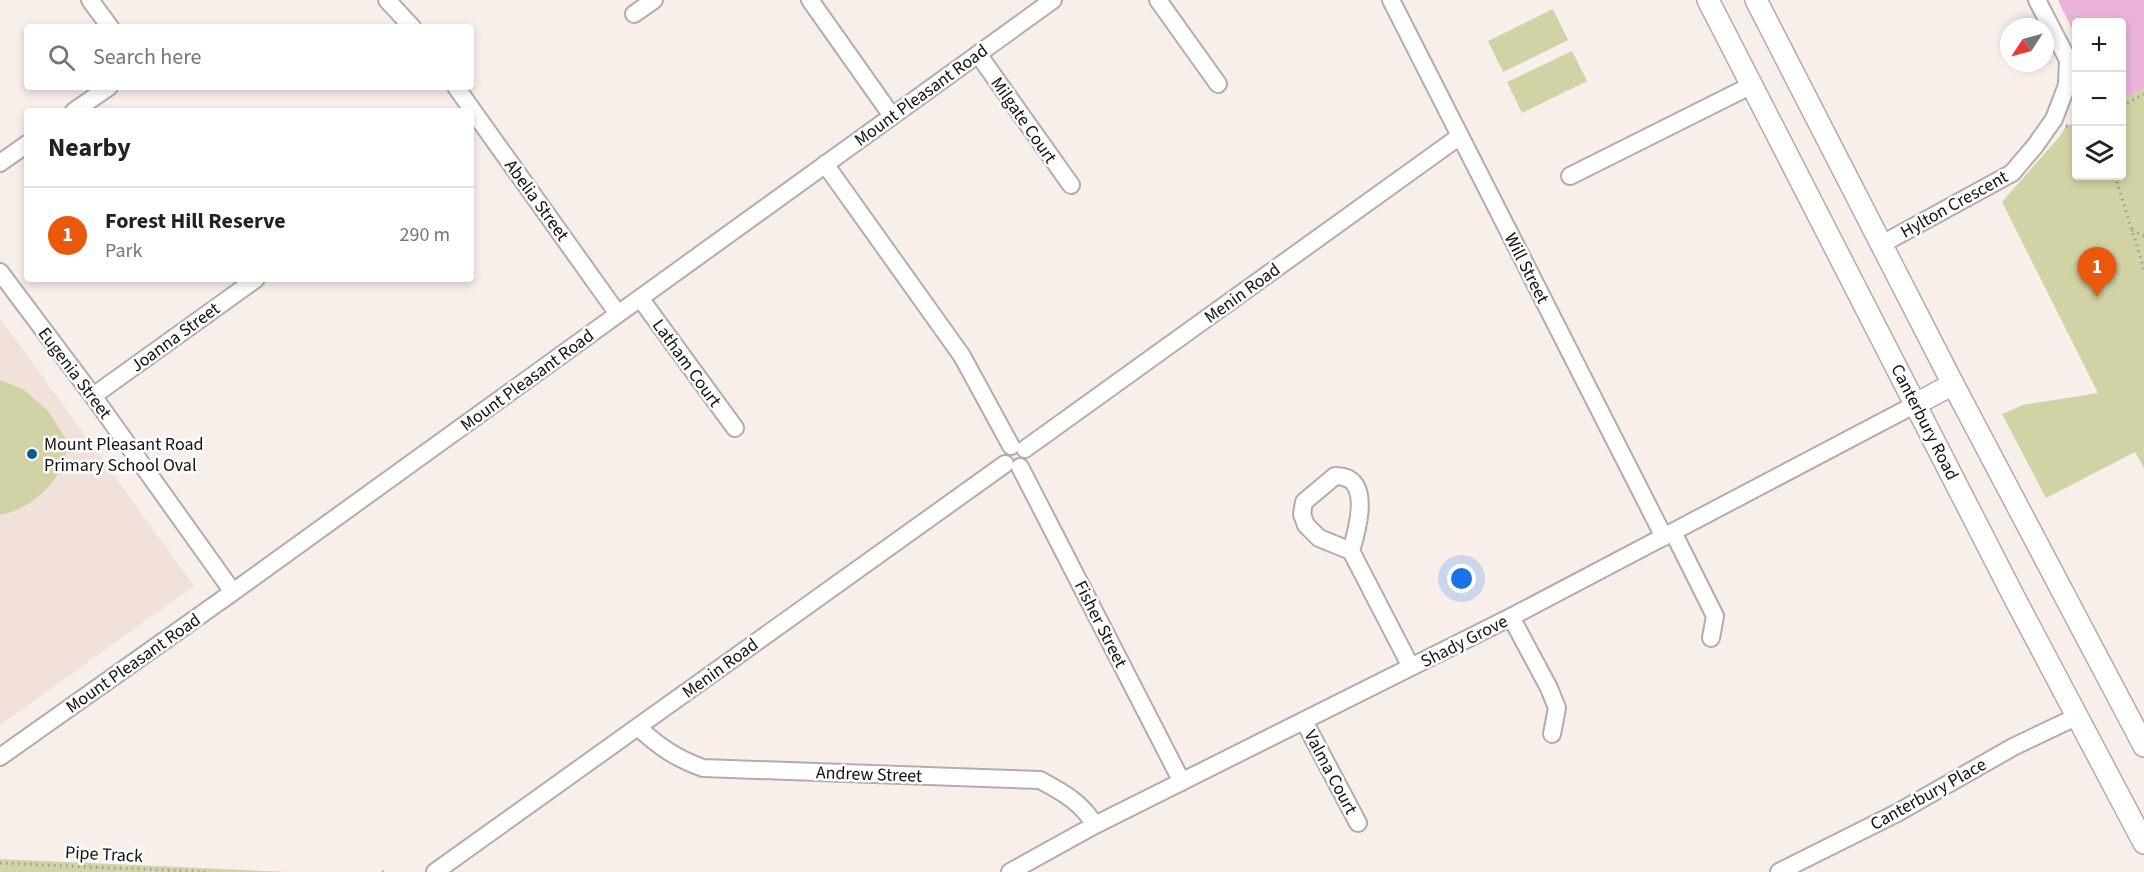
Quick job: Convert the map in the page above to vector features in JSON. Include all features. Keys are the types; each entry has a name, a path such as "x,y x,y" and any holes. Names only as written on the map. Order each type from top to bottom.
{"main road":[{"name":"Canterbury Road","path":"1708,0 2014,597 2144,843"},
{"path":"1756,0 1953,384 2144,746"},
{"path":"1916,404 1953,384"}],"street":[{"path":"90,0 108,24"},
{"path":"387,0 409,24"},
{"path":"634,14 654,0"},
{"path":"810,0 892,116"},
{"name":"Mount Pleasant Road","path":"0,757 233,592 1053,0"},
{"path":"1158,0 1218,84"},
{"name":"Will Street","path":"1391,0 1668,535 1714,616 1711,638"},
{"name":"Hylton Crescent","path":"1882,244 2012,173 2054,119 2067,85 2068,60 2037,0"},
{"name":"Milgate Court","path":"978,54 1071,185"},
{"path":"1570,176 1752,85"},
{"path":"79,108 105,90"},
{"name":"Abelia Street","path":"458,90 467,108"},
{"name":"Abelia Street","path":"475,123 618,314"},
{"name":"Menin Road","path":"1018,448 1460,136"},
{"path":"0,163 24,146"},
{"path":"825,164 962,356 1027,459 1013,465"},
{"name":"Eugenia Street","path":"0,272 93,396 233,592"},
{"name":"Joanna Street","path":"93,396 252,282"},
{"name":"Latham Court","path":"639,298 735,428"},
{"name":"Shady Grove","path":"1010,872 1095,825 1511,617 1916,404"},
{"name":"Menin Road","path":"435,872 1013,465"},
{"name":"Fisher Street","path":"1013,465 1182,782"},
{"path":"1351,551 1360,517 1358,494 1356,487 1348,478 1335,476 1305,502 1302,513 1306,525 1319,538 1351,551 1411,667"},
{"path":"1511,617 1549,688 1557,708 1552,734"},
{"name":"Canterbury Place","path":"1779,872 1896,813 2013,747 2078,716"},
{"name":"Valma Court","path":"1304,721 1358,823"},
{"name":"Andrew Street","path":"638,727 657,745 703,768 1040,780 1065,794 1086,810 1095,825"}],"path":[{"path":"2126,103 2144,94"},
{"path":"2116,180 2144,269"},
{"path":"2132,230 2144,236"},
{"name":"Pipe Track","path":"0,863 207,872"}],"shaded area":[{"path":"2058,0 2144,0 2144,88 2126,97 2126,18 2072,18 2072,29"},
{"path":"0,318 194,586 0,725"}],"green space":[{"path":"1553,9 1568,40 1503,72 1488,41"},
{"path":"1572,51 1587,81 1522,113 1507,82"},
{"path":"2144,88 2144,468 2135,452 2046,498 2002,414 2023,405 2098,393 2002,202 2060,136 2066,126 2072,124 2072,180 2126,180 2126,97"},
{"name":"Mount Pleasant Road Primary School Oval","path":"0,380 23,389 48,411 68,443 62,466 51,484 28,504 0,515"},
{"path":"0,859 289,872 0,872"}],"place":[{"name":"Forest Hill Reserve","path":"2097,297"},
{"name":"Mount Pleasant Road Primary School Oval","path":"32,454"}]}
